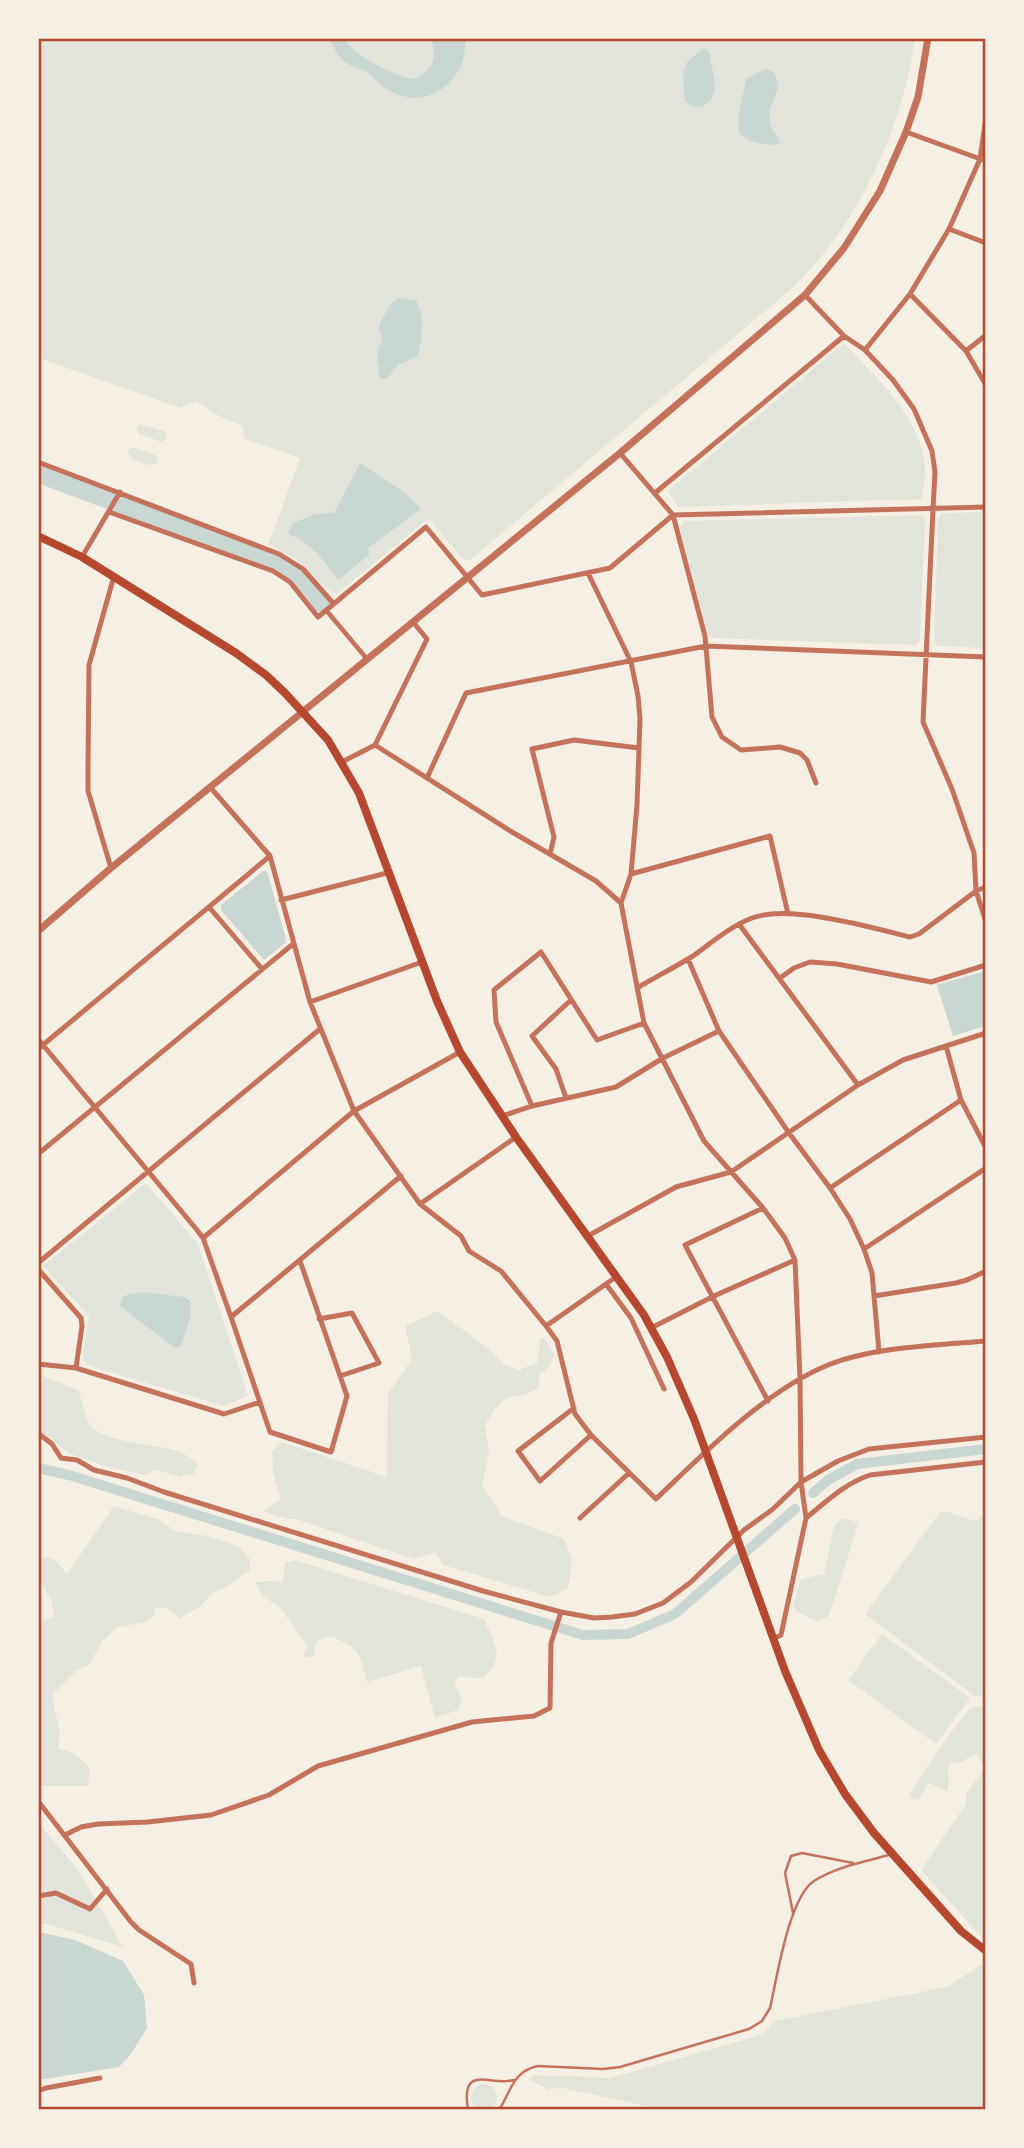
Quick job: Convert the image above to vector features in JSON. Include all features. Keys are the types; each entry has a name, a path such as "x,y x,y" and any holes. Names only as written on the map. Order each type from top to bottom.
{"main road":[{"path":"38,536 82,557 236,653 304,711 328,740 359,793 387,873 460,1052 516,1137 651,1328 676,1376 773,1639 819,1750 845,1794 892,1854 961,1931 985,1951"}],"street":[{"path":"38,931 111,868 621,453 805,295 845,248 880,191 918,97 928,38"},
{"path":"865,350 910,294 949,229 983,160 985,117"},
{"path":"906,132 983,160"},
{"path":"949,229 985,243"},
{"path":"910,294 966,351 985,385"},
{"path":"805,295 844,336 865,350 893,380 914,410 932,451 935,472 923,722 952,789 974,853 976,891 985,922"},
{"path":"966,351 985,335"},
{"path":"655,493 844,336"},
{"path":"621,453 673,515 706,646 712,717 722,737 741,750 780,747 800,753 807,760 816,783"},
{"path":"38,462 279,554 303,569 334,603"},
{"path":"82,557 119,494"},
{"path":"110,510 273,571 289,582 318,617 426,527 482,595 610,568 673,515 985,507"},
{"path":"588,573 631,662 640,719 631,874 621,903 644,1023 704,1141 763,1208 785,1238 795,1260 801,1482 806,1518 781,1635 773,1639"},
{"path":"111,868 88,790 89,665 114,576"},
{"path":"326,610 367,659"},
{"path":"342,762 375,745 427,639 413,622"},
{"path":"427,778 466,693 706,646 985,657"},
{"path":"550,854 554,837 532,749 575,740 639,748"},
{"path":"375,745 596,881 621,903"},
{"path":"210,787 271,856 310,1002 354,1111 420,1204 461,1236 469,1251 501,1271 546,1326 557,1341 575,1414 591,1435 656,1499 706,1452 768,1401 800,1379 829,1365 879,1352 985,1341"},
{"path":"631,874 770,836 788,914"},
{"path":"271,856 40,1044 203,1238 270,1432 331,1452 347,1404 347,1396 300,1261"},
{"path":"281,900 387,873"},
{"path":"637,988 688,959 740,924 763,915 788,914 910,937 919,934 985,887"},
{"path":"209,907 262,969"},
{"path":"740,924 858,1085"},
{"path":"38,1154 293,944"},
{"path":"532,1106 496,1022 494,990 541,952 597,1040 644,1023"},
{"path":"688,959 719,1031 850,1219 872,1273 879,1352"},
{"path":"310,1002 422,962"},
{"path":"780,978 794,968 810,962 837,964 931,982 985,965"},
{"path":"566,1098 556,1069 532,1036 571,1000"},
{"path":"38,1263 320,1029"},
{"path":"502,1116 532,1106 616,1087 663,1058 719,1031"},
{"path":"586,1237 676,1187 731,1172 858,1085 903,1060 985,1033"},
{"path":"946,1046 961,1100 985,1148"},
{"path":"203,1238 354,1111 460,1052"},
{"path":"830,1188 961,1100"},
{"path":"420,1204 516,1137"},
{"path":"864,1249 985,1168"},
{"path":"231,1317 401,1177"},
{"path":"763,1208 685,1245 768,1401"},
{"path":"651,1328 795,1260"},
{"path":"38,1269 81,1318 76,1368"},
{"path":"874,1296 956,1283 985,1271"},
{"path":"546,1326 616,1277"},
{"path":"606,1284 631,1318 664,1389"},
{"path":"319,1319 352,1313 379,1363 340,1376"},
{"path":"38,1364 76,1368 224,1413 260,1402"},
{"path":"574,1408 518,1451 540,1481 591,1435"},
{"path":"38,1433 52,1444 61,1458 78,1460 94,1470 127,1478 164,1492 560,1615 594,1618 651,1609 691,1582 801,1482 838,1461 869,1449 985,1437"},
{"path":"806,1518 835,1492 870,1475 985,1462"},
{"path":"580,1518 629,1473"},
{"path":"66,1834 81,1827 98,1824 211,1815 269,1796 318,1766 472,1722 534,1717 550,1708 551,1643 560,1615"},
{"path":"38,1801 139,1930 191,1964 194,1983"},
{"path":"38,1896 56,1893 90,1909 107,1889"},
{"path":"38,2091 100,2078"}],"lane":[{"path":"793,1913 785,1873 791,1856 802,1853 856,1864"},
{"path":"499,2109 516,2078 524,2071 538,2066 603,2069 620,2067 749,2029 762,2021 770,2008 793,1913 807,1886 830,1872 892,1854"},
{"path":"468,2109 466,2093 473,2082 485,2078 507,2082 516,2078"}],"shaded area":[{"path":"39,39 915,39 897,116 866,190 838,235 796,285 470,560 464,560 428,519 338,593 332,593 295,558 268,545 300,458 245,439 242,426 215,414 196,401 180,408 39,358"},
{"path":"330,39 345,39 356,51 375,64 414,79 430,68 434,57 431,39 466,39 463,60 453,78 438,91 419,98 394,93 366,72 349,65 339,55"},
{"path":"702,49 707,49 710,54 715,87 711,99 698,107 685,102 683,72 687,62"},
{"path":"765,69 774,72 779,86 769,119 780,144 758,143 739,133 739,113 746,79"},
{"path":"398,298 416,300 419,307 422,328 418,356 398,365 386,379 380,379 377,356 382,337 380,323 391,303"},
{"path":"844,343 883,384 915,431 925,466 922,499 678,507 668,491"},
{"path":"139,424 164,431 166,439 161,442 139,434 136,428"},
{"path":"132,447 155,455 157,463 149,465 136,461 127,452"},
{"path":"360,463 405,493 421,509 368,548 369,555 338,580 312,548 288,534 293,523 315,514 334,513"},
{"path":"985,512 985,648 937,646 934,641 938,517 943,513"},
{"path":"921,515 925,519 920,640 916,645 713,638 708,634 680,527 684,521"},
{"path":"263,871 267,871 286,939 285,943 264,960 221,910 221,905"},
{"path":"985,971 985,1026 953,1036 937,985"},
{"path":"146,1183 198,1244 248,1396 224,1406 89,1366 83,1360 89,1316 43,1266"},
{"path":"144,1292 190,1300 190,1318 181,1346 175,1348 120,1306 123,1297"},
{"path":"438,1311 489,1349 505,1365 519,1370 537,1363 539,1340 544,1338 554,1354 550,1366 540,1374 538,1388 501,1402 485,1425 489,1451 482,1485 502,1516 564,1539 572,1559 568,1589 550,1597 443,1565 436,1552 414,1559 296,1519 262,1511 281,1499 273,1473 272,1451 282,1442 387,1477 388,1394 412,1359 405,1326"},
{"path":"38,1374 78,1390 88,1421 96,1430 124,1441 174,1450 197,1464 194,1474 179,1476 155,1470 144,1475 111,1468 70,1454 39,1430"},
{"path":"114,1506 160,1520 175,1531 207,1536 238,1546 250,1559 250,1570 211,1594 201,1606 180,1618 166,1607 154,1609 154,1615 147,1622 118,1627 103,1640 89,1665 77,1670 52,1695 60,1734 58,1748 76,1754 90,1768 88,1786 39,1786 39,1624 54,1616 52,1602 39,1579 39,1556 55,1560 67,1574"},
{"path":"940,1512 976,1521 981,1515 985,1518 985,1695 975,1696 865,1614"},
{"path":"844,1518 857,1522 858,1525 829,1616 816,1621 796,1611 794,1604 801,1579 824,1574 834,1526"},
{"path":"295,1560 484,1619 495,1643 494,1664 482,1679 461,1676 455,1680 462,1698 458,1710 435,1718 421,1666 367,1682 357,1653 331,1636 316,1642 313,1658 303,1656 307,1646 281,1609 262,1595 255,1582 283,1581 285,1563"},
{"path":"882,1634 970,1698 936,1744 848,1680"},
{"path":"985,1706 985,1767 976,1754 964,1761 950,1764 947,1791 929,1783 918,1800 912,1799 910,1794 962,1718 970,1708"},
{"path":"985,1768 985,1941 921,1870 966,1804 966,1794"},
{"path":"38,1823 77,1868 123,1947 43,1923 39,1925"},
{"path":"39,1932 75,1940 123,1961 144,1995 147,2028 131,2054 119,2067 39,2080"},
{"path":"985,1962 985,2109 660,2109 563,2088 547,2089 528,2079 536,2075 608,2078 621,2075 761,2035 775,2021 947,1987"},
{"path":"484,2084 493,2088 497,2097 493,2106 484,2110 475,2106 471,2097 475,2088"}],"waterway":[{"path":"38,473 275,562 295,573 320,602"},
{"path":"813,1493 828,1480 857,1464 986,1449"},
{"path":"38,1468 69,1475 583,1635 628,1634 675,1614 795,1509"}]}
